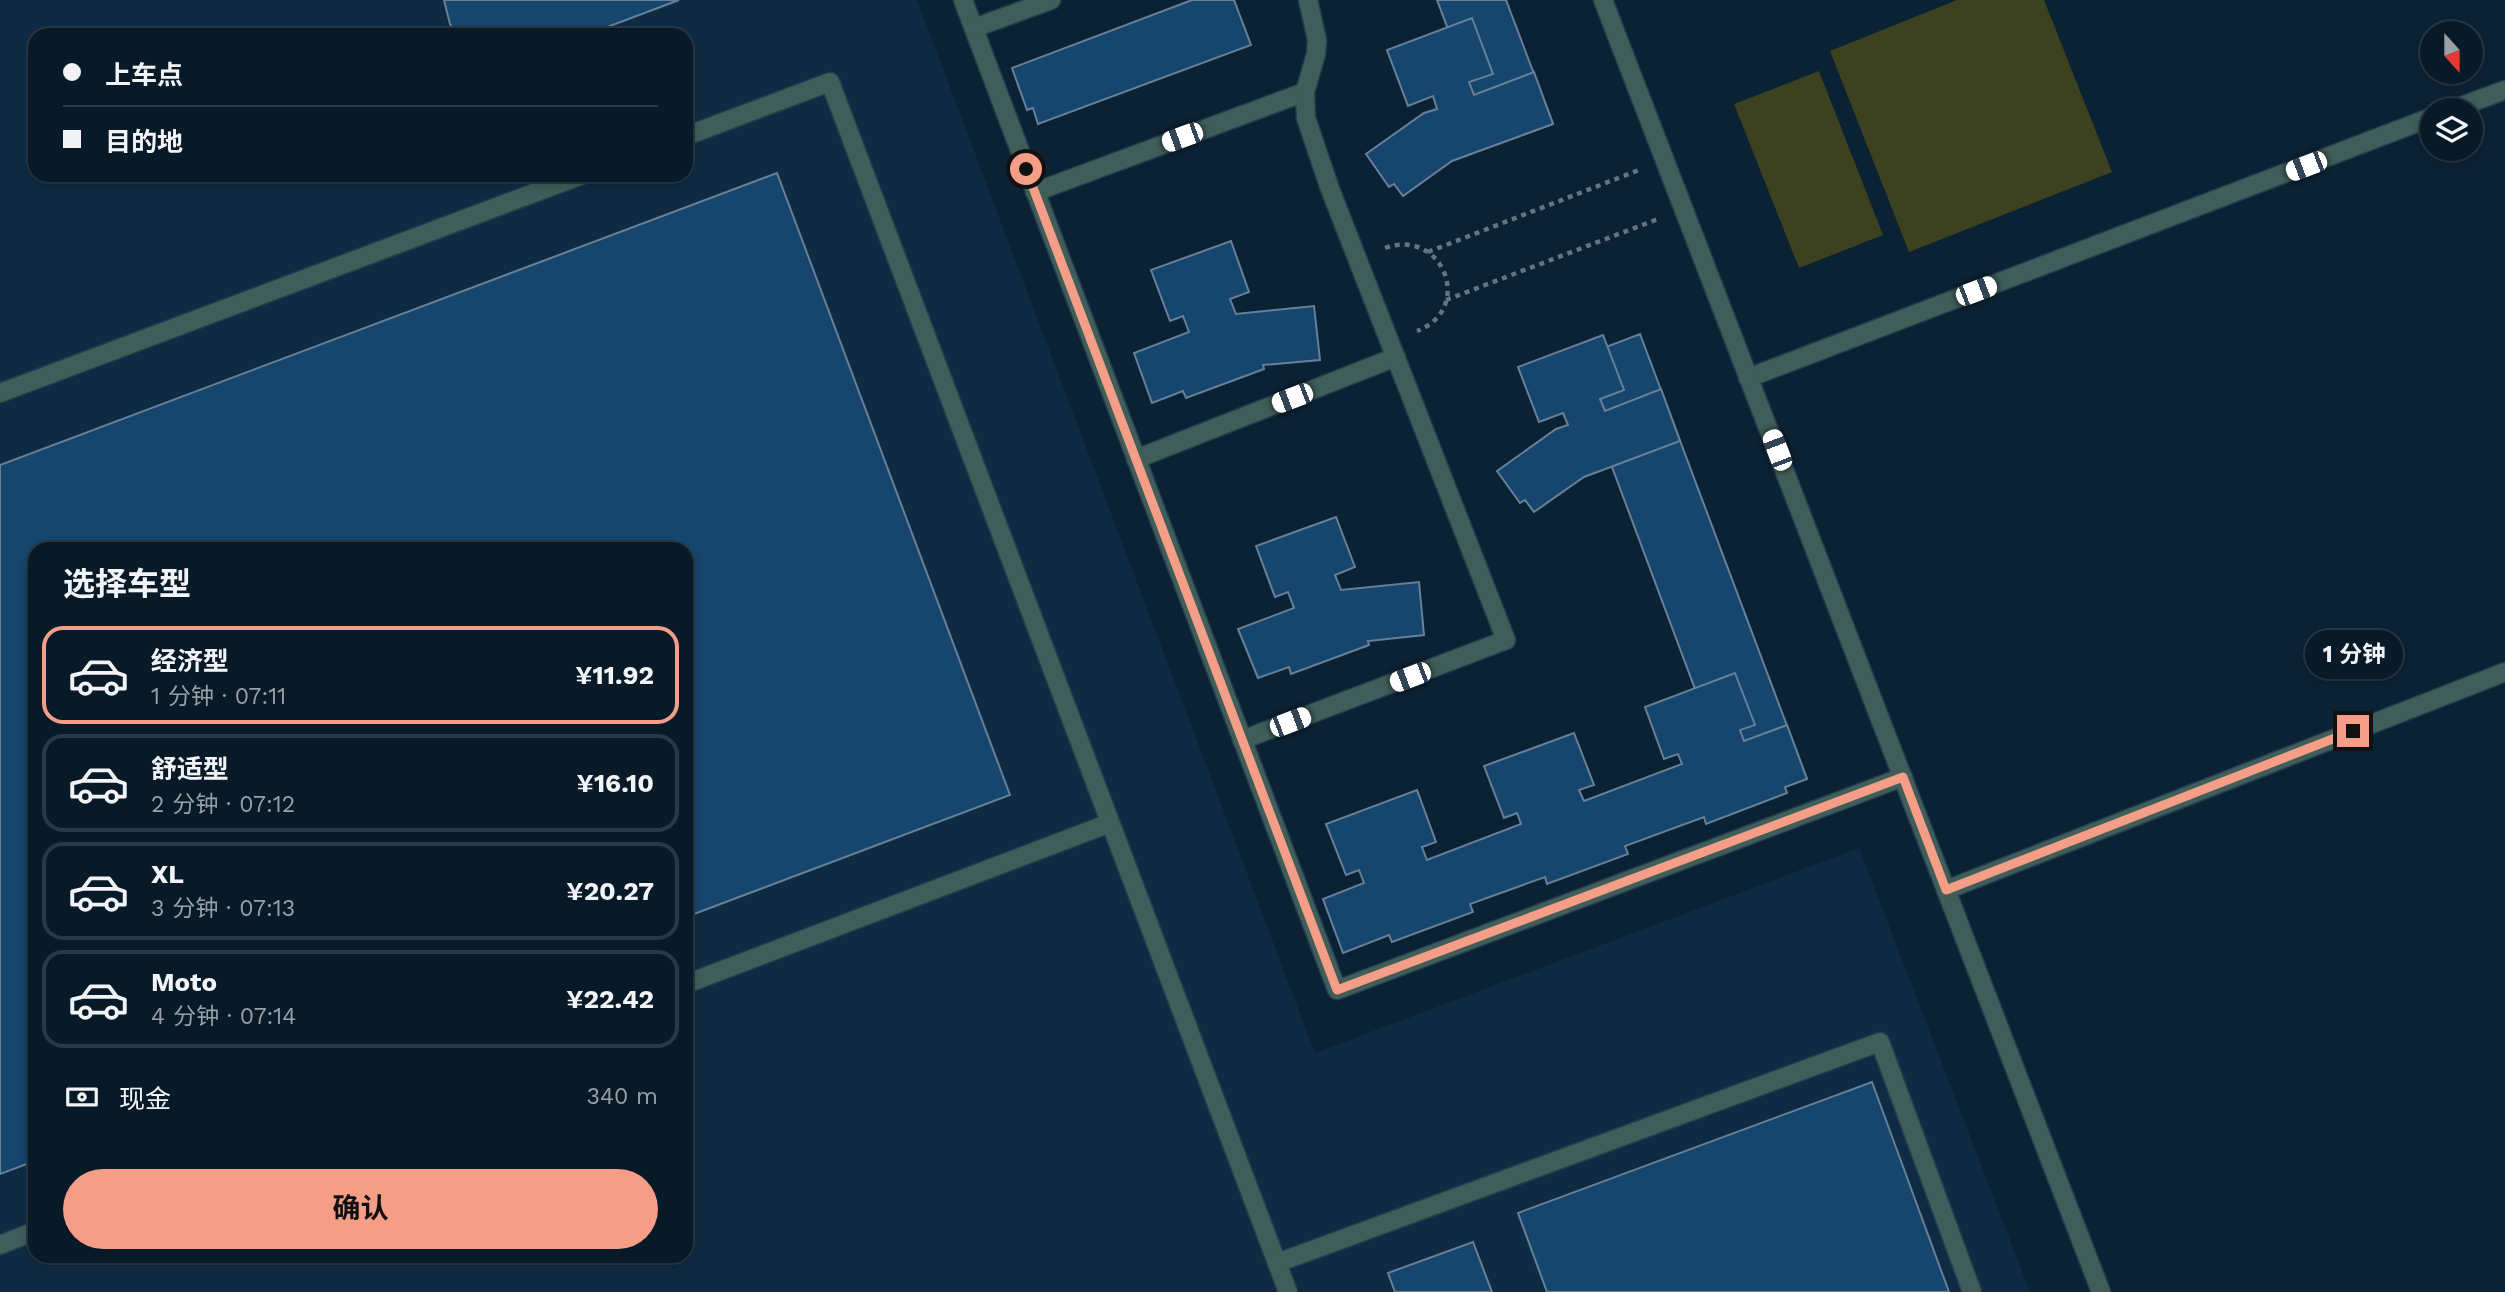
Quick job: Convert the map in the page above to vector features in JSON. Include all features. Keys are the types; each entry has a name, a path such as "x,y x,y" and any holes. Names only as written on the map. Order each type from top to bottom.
{"street":[{"path":"963,0 1337,990 1903,777"},
{"path":"974,29 1051,0"},
{"path":"1242,740 1506,640 1363,273 1306,118 1305,92 1316,54 1317,40 1308,0"},
{"path":"1604,0 2101,1292"},
{"path":"693,133 830,82 1288,1292"},
{"path":"2483,98 2505,90"},
{"path":"1035,192 1305,92"},
{"path":"1748,378 2420,122"},
{"path":"0,393 563,182"},
{"path":"1136,459 1396,357"},
{"path":"1946,890 2505,671"},
{"path":"693,981 1110,823"},
{"path":"1277,1263 1880,1042 1972,1292"},
{"path":"0,1245 28,1234"}],"path":[{"path":"1428,252 1665,160"},
{"path":"1446,300 1684,209"},
{"path":"1363,273 1368,263 1386,247 1411,245 1428,252 1443,267 1447,279 1446,300 1437,319 1426,328 1399,334 1386,331"}],"shaded area":[{"path":"0,0 917,0 1315,1053 1859,848 2030,1292 0,1292"}],"green space":[{"path":"1957,0 2044,0 2112,172 1909,252 1830,51"},
{"path":"1819,71 1883,235 1799,268 1734,104"}],"building":[{"path":"444,0 679,0 605,28 453,28"},
{"path":"1192,0 1234,0 1251,45 1038,124 1033,108 1027,110 1012,68"},
{"path":"1437,0 1506,0 1553,124 1492,146"},
{"path":"1472,18 1493,74 1469,82 1474,95 1534,72 1553,124 1452,161 1403,196 1394,184 1389,187 1366,154 1424,113 1437,109 1433,96 1408,106 1387,50"},
{"path":"777,173 1010,795 693,914 693,542 28,542 28,1164 0,1174 0,465"},
{"path":"1231,241 1249,292 1230,299 1236,314 1314,306 1320,360 1263,365 1264,369 1186,398 1183,391 1152,403 1134,353 1189,332 1183,316 1170,321 1151,270"},
{"path":"1640,334 1807,779 1738,804 1572,360"},
{"path":"1603,335 1624,390 1600,399 1605,411 1661,389 1680,441 1584,477 1534,512 1525,500 1520,503 1497,471 1556,429 1568,425 1563,413 1539,422 1518,367"},
{"path":"1336,517 1355,567 1335,575 1341,590 1419,582 1424,635 1368,641 1369,645 1291,674 1289,667 1258,678 1238,629 1294,608 1288,592 1275,597 1256,546"},
{"path":"1735,673 1755,725 1740,730 1744,741 1787,725 1807,779 1785,787 1787,793 1706,824 1704,817 1625,846 1628,854 1547,884 1545,877 1470,904 1473,912 1392,942 1389,935 1343,953 1323,899 1364,883 1359,870 1346,875 1326,824 1417,790 1436,842 1422,847 1427,860 1521,824 1517,813 1504,818 1484,766 1574,733 1594,785 1579,790 1584,801 1682,764 1678,754 1664,759 1645,707"},
{"path":"1872,1082 1949,1292 1547,1292 1518,1213"},
{"path":"1473,1242 1492,1292 1395,1292 1388,1273"}],"route":[{"path":"1026,169 1337,990 1903,777 1946,890 2353,731"}]}
